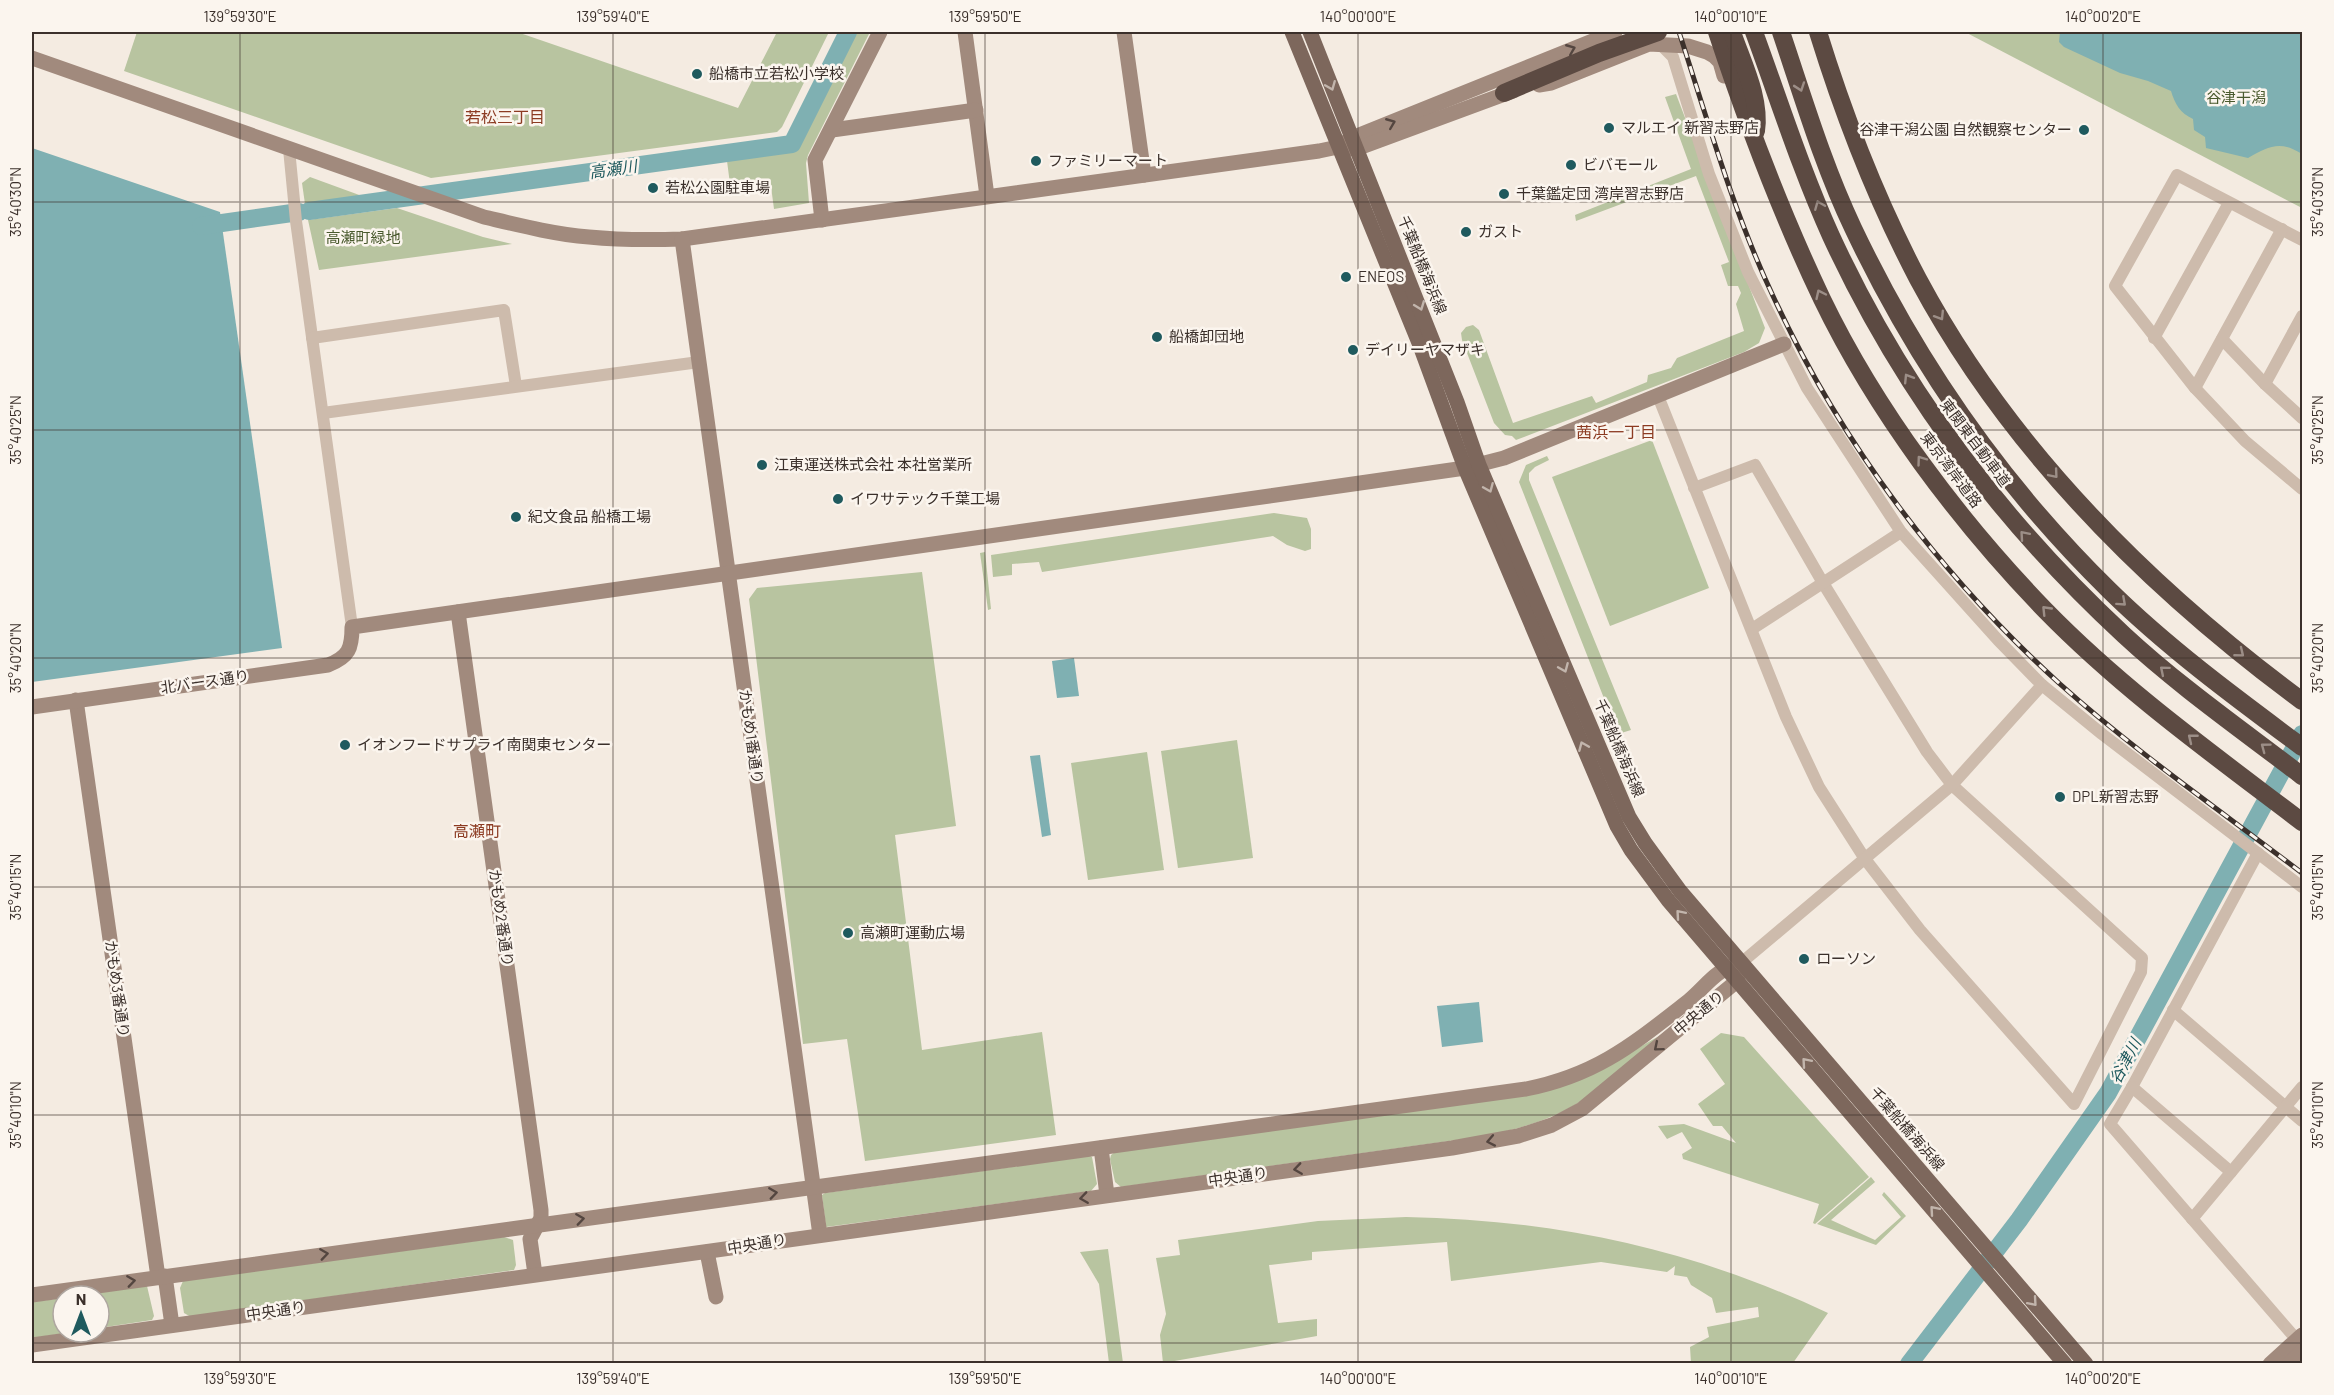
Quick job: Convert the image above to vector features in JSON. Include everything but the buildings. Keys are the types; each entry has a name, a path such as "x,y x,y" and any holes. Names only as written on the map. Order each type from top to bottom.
{"highway":[{"name":"東京湾岸道路","path":"1717,32 1755,142 1823,301 1899,431 1953,504 2022,584 2079,643 2238,774 2300,820"},
{"path":"1732,32 1754,98 1758,119 1755,142"},
{"name":"東関東自動車道","path":"1755,32 1800,160 1831,235 1870,312 1930,413 2006,513 2068,582 2125,636 2227,719 2302,776"},
{"name":"東関東自動車道","path":"1781,32 1822,154 1852,225 1902,324 1986,452 2071,551 2109,590 2240,701 2302,747"},
{"path":"1806,32 1849,147 1879,208 1918,279 1984,385 2071,494 2166,591 2299,698"},
{"path":"1818,32 1866,164 1918,279"},
{"path":"1504,93 1599,53 1659,38"}],"main road":[{"name":"千葉船橋海浜線","path":"1292,32 1419,343 1472,466 1629,817 1644,843 1680,891 1977,1248 2065,1364"},
{"name":"千葉船橋海浜線","path":"1310,32 1457,402 1472,466 1617,826 1630,850 1668,900 1737,981 1977,1248"},
{"name":"千葉船橋海浜線","path":"1989,1264 2086,1364"}],"street":[{"path":"822,220 815,160 880,32"},
{"path":"965,32 987,196"},
{"path":"1124,32 1144,175"},
{"path":"1354,144 1615,32"},
{"path":"1659,38 1714,56 1720,62 1733,100 1743,109"},
{"path":"1659,38 1672,57 1709,174 1748,272 1807,388 1900,532 2042,685 2102,734 2302,887"},
{"path":"1680,81 1678,61 1688,46"},
{"path":"32,58 440,203 484,217 588,237 682,239 1319,152 1354,144 1504,93"},
{"path":"832,130 976,110"},
{"path":"290,149 296,221 352,627 1472,466 1504,458 1784,344"},
{"path":"2302,240 2177,176 2115,286 2195,388 2245,441 2302,489"},
{"path":"2154,338 2229,203"},
{"path":"2195,388 2282,229"},
{"name":"かもめ1番通り","path":"682,239 820,1235"},
{"path":"312,338 504,310 516,386"},
{"path":"2265,384 2302,316"},
{"path":"2222,339 2265,384 2302,418"},
{"path":"323,413 699,362"},
{"path":"1658,396 1694,488 1752,629 1786,717 1819,787 1865,860 1920,930 2074,1104 2141,972 2142,958 1952,785 1927,752 1823,583 1755,465 1694,488"},
{"path":"1752,629 1900,532"},
{"name":"かもめ2番通り","path":"458,612 541,1210 538,1225 530,1239 535,1274"},
{"name":"北バース通り","path":"32,706 328,665 351,650 352,627"},
{"path":"1741,963 1952,785 2042,685"},
{"name":"かもめ3番通り","path":"76,700 162,1277 172,1325"},
{"path":"2258,853 2110,1124 2301,1346"},
{"name":"中央通り","path":"32,1295 1526,1089 1569,1078 1603,1063 1631,1046 1695,995 1725,966 1741,963 1737,981 1596,1099 1552,1125 1518,1136 1471,1145 32,1345"},
{"path":"2173,1010 2302,1121"},
{"path":"2132,1087 2231,1172"},
{"path":"2192,1219 2302,1087"},
{"path":"1101,1148 1107,1195"},
{"path":"707,1252 716,1298"},
{"path":"2270,1364 2301,1346"},
{"path":"2289,1364 2301,1346"}],"green space":[{"path":"137,32 517,32 738,108 777,32 829,32 782,127 777,132 431,178 124,71"},
{"path":"855,32 870,32 808,155 806,163 809,203 774,209 770,179 730,184 727,161 795,151"},
{"name":"谷津干潟","path":"1965,32 2302,32 2302,208"},
{"path":"1676,94 1765,328 1759,343 1744,352 1516,440 1512,436 1505,435 1494,423 1462,340 1461,333 1466,327 1473,325 1479,330 1513,423 1592,396 1596,403 1647,382 1648,375 1671,368 1677,358 1744,331 1736,304 1741,293 1738,286 1728,286 1721,265 1729,262 1696,176 1576,221 1575,215 1691,169 1665,97"},
{"name":"高瀬町緑地","path":"310,177 362,196 305,204 302,183"},
{"name":"高瀬町緑地","path":"397,208 483,237 512,244 319,270 308,220"},
{"path":"1652,440 1709,588 1610,626 1552,477"},
{"path":"1547,456 1549,460 1529,473 1529,480 1631,730 1618,734 1519,482 1526,465"},
{"path":"1274,513 1307,518 1311,529 1311,549 1305,551 1287,545 1273,536 1042,572 1039,562 1012,564 1012,575 993,577 991,555"},
{"path":"985,552 991,609 988,610 980,553"},
{"name":"高瀬町運動広場","path":"922,572 956,826 895,835 922,1050 1042,1032 1056,1135 865,1161 847,1039 803,1044 749,599 757,588"},
{"path":"1237,740 1253,858 1178,868 1161,751"},
{"path":"1147,752 1164,870 1088,880 1071,763"},
{"path":"1668,1031 1615,1076 1570,1108 1547,1119 1510,1130 1485,1136 1121,1187 1115,1182 1110,1159 1115,1152 1487,1100 1636,1049"},
{"path":"1721,1033 1744,1037 1869,1177 1815,1224 1813,1223 1819,1204 1683,1159 1682,1154 1692,1148 1682,1132 1667,1139 1658,1126 1684,1124 1736,1143 1722,1126 1713,1126 1698,1104 1725,1084 1700,1049"},
{"path":"1090,1156 1097,1184 1091,1191 826,1227 822,1195 825,1193"},
{"path":"1871,1177 1875,1182 1831,1220 1875,1240 1901,1217 1882,1195 1884,1192 1906,1216 1876,1245 1817,1224"},
{"path":"1406,1217 1517,1224 1623,1242 1726,1271 1828,1313 1793,1363 1691,1363 1690,1347 1709,1337 1707,1327 1759,1317 1758,1307 1716,1313 1712,1298 1691,1285 1687,1277 1674,1275 1675,1266 1667,1272 1601,1262 1451,1281 1447,1242 1312,1252 1312,1260 1269,1265 1278,1323 1317,1319 1317,1336 1163,1363 1160,1335 1166,1314 1156,1258 1180,1255 1178,1240 1318,1221"},
{"path":"504,1237 513,1240 516,1265 514,1270 191,1317 184,1313 180,1288 183,1281"},
{"path":"1108,1249 1123,1363 1109,1363 1099,1284 1080,1252"},
{"path":"147,1286 154,1316 152,1320 111,1326 111,1291"},
{"path":"51,1300 51,1335 32,1338 32,1302"}],"water":[{"name":"谷津干潟","path":"2060,32 2302,32 2302,154 2288,147 2275,146 2248,158 2206,148 2205,137 2194,130 2193,119 2179,108 2171,91 2120,73 2064,47 2059,42"},
{"path":"32,148 220,212 282,648 32,682"},
{"path":"1074,658 1079,696 1057,698 1052,661"},
{"path":"1040,755 1051,835 1042,837 1030,756"},
{"path":"1479,1002 1483,1042 1442,1047 1437,1006"}],"waterway":[{"name":"高瀬川","path":"309,211 792,144 848,32"},
{"name":"高瀬川","path":"201,226 299,212"},
{"name":"谷津川","path":"1909,1364 2019,1220 2108,1093 2302,734"}],"railway":[{"path":"1679,32 1733,199 1773,296 1830,403 1862,455 1897,504 1974,598 2060,684 2149,757 2302,873"}],"place":[{"name":"船橋市立若松小学校","path":"697,74"},
{"name":"マルエイ 新習志野店","path":"1609,128"},
{"name":"谷津干潟公園 自然観察センター","path":"2084,130"},
{"name":"ファミリーマート","path":"1036,161"},
{"name":"ビバモール","path":"1571,165"},
{"name":"若松公園駐車場","path":"653,188"},
{"name":"千葉鑑定団 湾岸習志野店","path":"1504,194"},
{"name":"ガスト","path":"1466,232"},
{"name":"ENEOS","path":"1346,277"},
{"name":"船橋卸団地","path":"1157,337"},
{"name":"デイリーヤマザキ","path":"1353,350"},
{"name":"江東運送株式会社 本社営業所","path":"762,465"},
{"name":"イワサテック千葉工場","path":"838,499"},
{"name":"紀文食品 船橋工場","path":"516,517"},
{"name":"イオンフードサプライ南関東センター","path":"345,745"},
{"name":"DPL新習志野","path":"2060,797"},
{"name":"高瀬町運動広場","path":"848,933"},
{"name":"ローソン","path":"1804,959"}],"district":[{"name":"若松三丁目","path":"505,117"},
{"name":"茜浜一丁目","path":"1616,432"},
{"name":"高瀬町","path":"477,831"}]}
